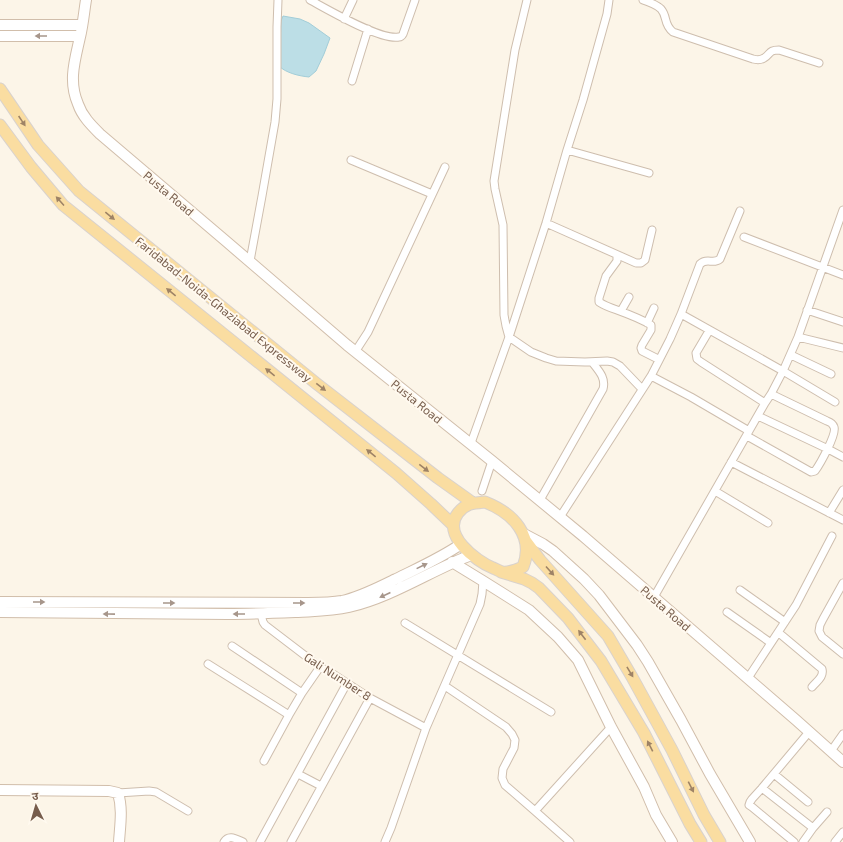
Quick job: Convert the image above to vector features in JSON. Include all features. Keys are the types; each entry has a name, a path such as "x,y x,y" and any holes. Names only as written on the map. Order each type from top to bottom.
{"main road":[{"name":"Faridabad-Noida-Ghaziabad Expressway","path":"0,89 38,146 79,191 317,384 438,478 473,503"},
{"name":"Faridabad-Noida-Ghaziabad Expressway","path":"0,125 31,167 63,205 396,473 453,525"},
{"path":"701,842 690,824 644,733 601,661 568,618 539,588 532,583 486,565 471,555 461,544 453,525 455,519 464,507 473,503 485,502 496,506 513,520 521,529 540,560 608,636 672,750 704,815 720,842"},
{"path":"501,572 515,571 523,567 527,550 525,537"}],"street":[{"name":"Pusta Road","path":"86,0 73,68 74,96 86,120 100,134 355,352 560,516 843,762"},
{"path":"250,261 275,122 277,99 278,0"},
{"path":"310,0 344,19 381,35 391,37 400,37 403,34 415,0"},
{"path":"344,19 353,0"},
{"path":"527,0 515,50 494,181 503,225 504,315 509,337 531,352 556,361 613,362 620,366 642,389"},
{"path":"470,444 509,337 546,223 567,150 584,100 607,14 609,0"},
{"path":"643,0 654,4 661,9 664,14 666,24 673,32 753,59 759,60 764,58 770,52 779,50 819,63"},
{"path":"1,24 82,25"},
{"path":"352,81 368,29"},
{"path":"0,36 80,36"},
{"path":"567,150 649,173"},
{"path":"351,160 432,194"},
{"path":"355,352 368,332 444,167"},
{"path":"654,597 771,394 791,355 843,210"},
{"path":"560,516 650,376 670,339 700,264 703,261 714,262 720,259 740,211"},
{"path":"546,223 639,264 645,260 652,230"},
{"path":"744,237 843,275"},
{"path":"617,255 617,261 606,276 599,302 650,325 651,330 641,348 642,351 658,360"},
{"path":"621,311 630,297"},
{"path":"647,323 654,308"},
{"path":"807,310 843,322"},
{"path":"681,314 835,402"},
{"path":"709,331 696,353 697,359 765,403"},
{"path":"798,336 843,348"},
{"path":"791,355 831,374"},
{"path":"540,500 603,389 604,379 592,362"},
{"path":"650,376 691,398 811,472 816,471 828,449 835,432 835,428 832,424 771,394"},
{"path":"758,416 843,457"},
{"path":"482,491 492,461"},
{"path":"732,462 843,520"},
{"path":"829,513 843,490"},
{"path":"715,491 768,523"},
{"path":"748,678 796,605 832,536"},
{"path":"525,537 553,551 584,579 637,645 750,842"},
{"path":"0,612 261,614 334,611 351,607 461,544"},
{"path":"0,602 308,603 379,598 452,562 471,555"},
{"path":"452,562 529,610 558,637 578,660 611,727 644,787 656,815 672,842"},
{"path":"385,842 426,728 480,604 483,581"},
{"path":"843,583 823,619 819,631 822,637 843,653"},
{"path":"740,590 784,622"},
{"path":"727,612 771,643"},
{"name":"Gali Number 8","path":"261,614 265,626 320,667 370,698 426,728"},
{"path":"405,623 551,712"},
{"path":"779,632 822,669 822,676 812,687"},
{"path":"232,646 302,693"},
{"path":"578,660 592,649"},
{"path":"208,664 289,715"},
{"path":"264,760 302,693 320,667"},
{"path":"263,841 347,683"},
{"path":"445,686 506,727 512,734 515,740 514,748 503,769 502,778 505,786 535,811 566,841"},
{"path":"291,842 370,698"},
{"path":"535,811 611,727"},
{"path":"794,842 750,805 750,802 809,732"},
{"path":"831,751 843,734"},
{"path":"298,774 321,786"},
{"path":"774,774 808,802"},
{"path":"762,788 814,828"},
{"path":"0,790 109,791 118,793 150,791 156,792 188,811"},
{"path":"118,793 121,808 119,842"},
{"path":"803,842 826,812"},
{"path":"835,842 843,832"},
{"path":"224,842 230,837 236,838 242,842"}],"water":[{"path":"283,16 300,19 309,23 330,38 316,71 309,77 293,74 285,71 279,66 281,21"}]}
